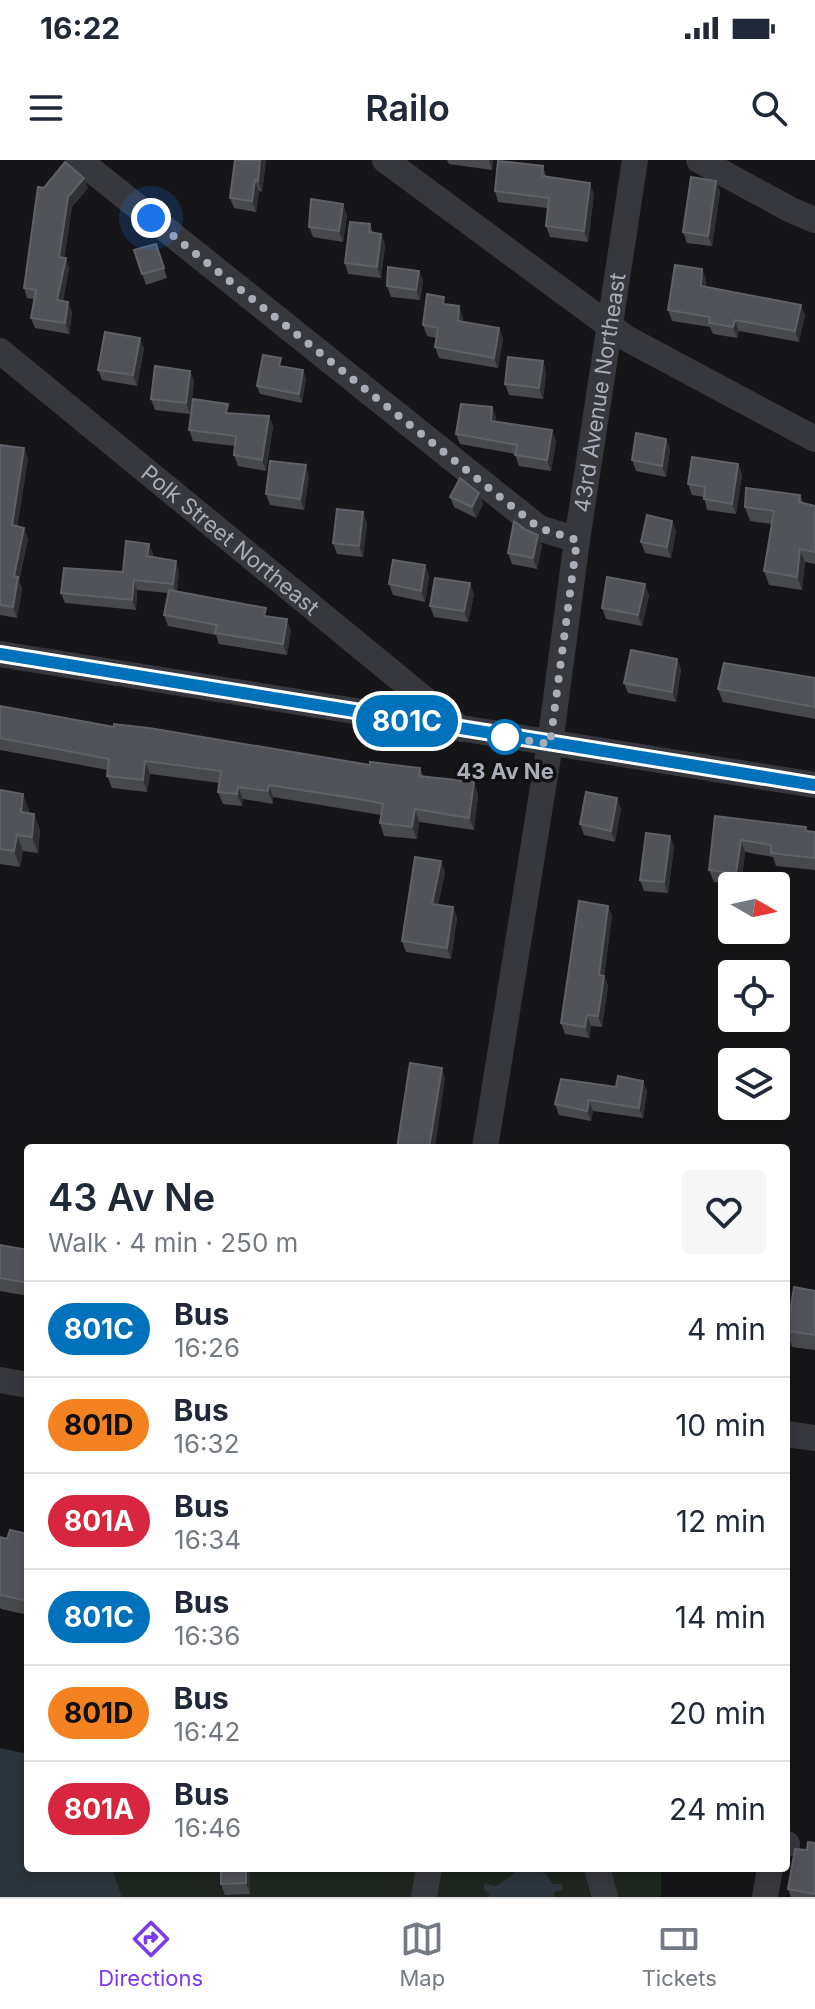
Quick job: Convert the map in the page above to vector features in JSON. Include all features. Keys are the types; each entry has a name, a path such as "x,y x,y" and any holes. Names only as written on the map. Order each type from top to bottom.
{"street":[{"path":"79,160 539,528 577,540"},
{"path":"385,160 609,326 815,439"},
{"name":"43rd Avenue Northeast","path":"486,1144 550,744 577,540 635,160"},
{"path":"699,160 815,220"},
{"name":"Polk Street Northeast","path":"0,351 461,730"},
{"path":"0,654 815,785"},
{"path":"0,1380 24,1384"},
{"path":"790,1435 815,1438"},
{"path":"424,1897 428,1872"},
{"path":"598,1872 605,1897"},
{"path":"765,1897 769,1872"}],"shaded area":[{"path":"0,1748 24,1753 24,1872 113,1872 122,1897 0,1897"},
{"path":"113,1872 661,1872 661,1897 122,1897"},
{"path":"515,1873 545,1873 553,1884 562,1884 563,1890 554,1892 554,1897 488,1897 490,1894 484,1890 484,1884 496,1886"}],"building":[{"path":"235,160 260,160 252,201 230,198"},
{"path":"498,161 543,166 542,176 590,183 584,231 546,226 549,198 495,191"},
{"path":"65,162 84,178 68,197 59,257 66,258 57,300 68,302 65,323 31,318 36,290 24,288 38,187 44,188"},
{"path":"691,177 716,181 708,236 683,232"},
{"path":"311,199 343,204 339,231 309,227"},
{"path":"350,222 370,224 369,232 381,234 377,267 345,263"},
{"path":"156,244 164,268 142,274 134,250"},
{"path":"675,265 702,269 701,286 801,305 795,331 735,320 733,327 709,323 710,317 668,310"},
{"path":"388,267 419,271 416,290 387,286"},
{"path":"427,294 444,297 443,304 459,306 458,321 499,328 494,358 435,347 438,328 423,325"},
{"path":"105,332 140,338 133,375 98,370"},
{"path":"263,355 281,358 279,366 303,370 299,394 257,386"},
{"path":"508,357 543,361 539,388 505,384"},
{"path":"155,366 190,371 186,403 151,399"},
{"path":"193,399 228,404 226,413 269,416 262,460 234,455 236,436 189,430"},
{"path":"461,404 492,407 491,421 552,430 547,460 515,455 517,445 456,434"},
{"path":"636,433 666,439 662,466 632,460"},
{"path":"0,445 24,448 12,525 24,528 14,576 18,577 13,607 0,605"},
{"path":"692,457 738,464 732,504 704,499 705,487 688,484"},
{"path":"270,461 306,465 300,499 266,494"},
{"path":"460,478 479,493 472,507 450,497"},
{"path":"746,488 800,495 799,502 815,506 815,552 800,549 797,577 764,571 774,511 745,507"},
{"path":"337,509 363,512 359,546 333,543"},
{"path":"647,515 672,521 667,547 641,542"},
{"path":"514,521 538,535 533,558 508,553"},
{"path":"126,541 149,544 147,556 176,561 173,584 134,580 132,600 61,593 64,568 123,572"},
{"path":"393,560 425,565 421,591 389,584"},
{"path":"607,577 645,584 638,615 602,608"},
{"path":"435,578 470,583 464,611 430,606"},
{"path":"169,590 266,608 264,616 287,619 283,644 215,633 217,625 164,615"},
{"path":"631,650 677,659 672,692 624,683"},
{"path":"724,663 815,678 815,707 718,689"},
{"path":"0,706 114,727 114,724 149,728 370,765 370,762 420,768 419,776 474,782 469,818 415,809 412,827 380,823 383,804 269,785 268,791 238,787 237,794 218,792 221,771 145,761 143,780 107,776 109,759 0,738"},
{"path":"0,790 23,794 21,812 34,814 32,837 17,835 14,851 0,849"},
{"path":"586,792 617,798 611,831 580,824"},
{"path":"715,816 806,827 805,831 815,832 815,858 771,853 771,845 741,840 736,872 709,870"},
{"path":"646,833 670,836 664,882 640,880"},
{"path":"415,857 441,861 432,904 453,907 447,948 402,941"},
{"path":"579,901 608,906 599,975 604,976 598,1016 587,1015 585,1027 561,1023"},
{"path":"410,1063 442,1068 430,1144 398,1144"},
{"path":"618,1076 643,1081 639,1108 589,1100 587,1111 555,1104 561,1079 616,1087"},
{"path":"0,1245 24,1249 24,1282 0,1278"},
{"path":"794,1287 815,1291 815,1335 790,1331"},
{"path":"10,1530 24,1533 24,1600 0,1595 0,1537 7,1539"},
{"path":"808,1842 815,1843 815,1894 788,1889 795,1849 807,1850"},
{"path":"221,1872 246,1872 246,1883 221,1884"}],"bus line":[{"name":"801C","path":"0,654 815,785"}],"place":[{"name":"43 Av Ne","path":"505,737"}],"route":[{"path":"151,218 539,528 577,540 550,744 491,735 505,737"}]}
